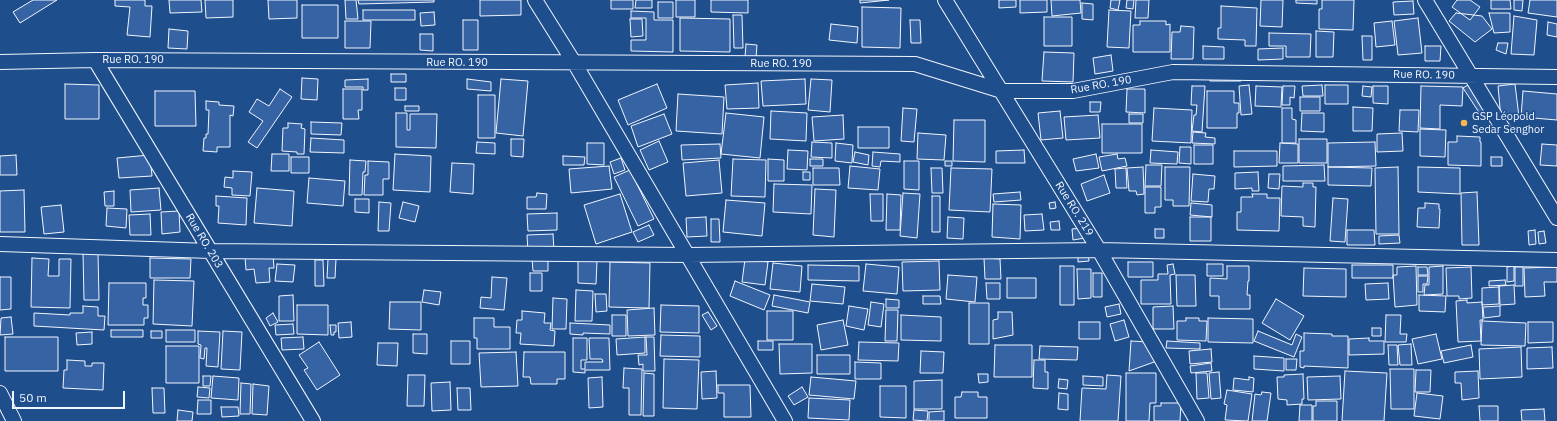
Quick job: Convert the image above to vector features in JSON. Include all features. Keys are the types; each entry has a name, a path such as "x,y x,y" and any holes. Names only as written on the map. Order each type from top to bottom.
{"street":[{"path":"535,0 575,64 785,421"},
{"name":"Rue RO. 219","path":"944,0 1002,91 1099,250 1197,421"},
{"path":"1425,0 1557,218"},
{"name":"Rue RO. 190","path":"0,62 95,60 575,64 915,64 1002,91 1073,91 1173,72 1557,77"},
{"name":"Rue RO. 203","path":"95,60 313,421"},
{"path":"0,244 210,251 688,255 1099,250 1557,260"},
{"path":"0,393 14,421"}],"building":[{"path":"33,0 57,0 20,23 13,12"},
{"path":"115,0 145,0 145,6 152,6 150,37 127,35 130,7 115,6"},
{"path":"169,0 201,0 202,12 170,13"},
{"path":"205,0 233,0 233,17 206,18"},
{"path":"268,0 297,0 297,18 269,19"},
{"path":"345,0 356,0 358,19 346,19"},
{"path":"358,0 434,0 434,2 359,4"},
{"path":"480,0 521,0 521,15 480,16"},
{"path":"611,0 633,0 633,9 611,9"},
{"path":"636,0 652,0 652,8 635,8"},
{"path":"676,0 695,0 695,17 676,17"},
{"path":"711,0 748,0 748,13 711,12"},
{"path":"860,0 889,0 860,3"},
{"path":"999,0 1016,0 1016,7 999,8"},
{"path":"1020,0 1047,0 1047,12 1020,13"},
{"path":"1051,0 1080,0 1081,13 1052,16"},
{"path":"1111,0 1120,0 1118,10 1110,8"},
{"path":"1127,0 1134,0 1133,9 1126,8"},
{"path":"1136,0 1149,0 1148,18 1135,18"},
{"path":"1261,0 1283,0 1282,27 1260,26"},
{"path":"1296,0 1317,0 1317,4 1296,3"},
{"path":"1322,0 1354,0 1353,30 1319,29 1319,9 1322,9"},
{"path":"1457,0 1470,0 1480,7 1470,20 1452,7"},
{"path":"1491,0 1510,0 1511,9 1491,9"},
{"path":"1514,0 1523,0 1522,11 1514,10"},
{"path":"1530,0 1557,0 1557,17 1528,13"},
{"path":"1413,1 1414,14 1394,15 1393,2"},
{"path":"658,2 673,2 673,18 658,18"},
{"path":"1082,3 1093,4 1093,20 1082,19"},
{"path":"302,5 338,5 338,38 302,38"},
{"path":"1221,6 1257,8 1256,46 1245,46 1245,40 1218,39 1218,28 1221,28"},
{"path":"862,7 901,8 900,48 862,47"},
{"path":"363,10 415,10 415,20 363,20"},
{"path":"1109,10 1131,11 1129,48 1107,47"},
{"path":"631,11 654,12 654,20 673,20 673,52 631,51 631,40 646,40 646,18 631,18"},
{"path":"434,12 435,25 421,26 420,13"},
{"path":"1456,13 1482,16 1492,29 1475,42 1449,21"},
{"path":"1489,13 1510,13 1510,32 1494,33"},
{"path":"733,15 742,15 743,48 734,48"},
{"path":"1514,16 1537,20 1534,55 1511,54"},
{"path":"1044,17 1072,17 1072,46 1044,46"},
{"path":"680,18 730,19 730,52 680,51"},
{"path":"1418,18 1422,53 1398,55 1394,21"},
{"path":"630,19 642,19 643,36 631,37"},
{"path":"463,20 478,20 478,50 463,50"},
{"path":"910,20 920,20 921,43 911,43"},
{"path":"345,21 371,21 370,48 345,48"},
{"path":"1140,21 1166,21 1166,25 1170,24 1170,52 1133,52 1133,25 1140,25"},
{"path":"1392,21 1395,45 1376,47 1374,23"},
{"path":"1548,22 1557,24 1557,37 1547,35"},
{"path":"831,24 858,27 857,43 829,40"},
{"path":"1181,26 1194,27 1193,59 1171,59 1172,32 1180,32"},
{"path":"169,29 188,31 187,49 168,48"},
{"path":"1316,31 1334,32 1333,57 1316,57"},
{"path":"1269,33 1311,34 1310,57 1286,57 1286,46 1269,46"},
{"path":"420,34 433,34 433,51 420,50"},
{"path":"1362,36 1372,36 1372,60 1363,60"},
{"path":"1498,43 1508,43 1506,54 1496,50"},
{"path":"746,44 757,45 756,58 745,57"},
{"path":"1203,46 1224,47 1224,59 1203,59"},
{"path":"1425,46 1441,46 1440,61 1425,61"},
{"path":"1283,48 1283,59 1258,60 1258,49"},
{"path":"1044,52 1074,53 1073,82 1042,81"},
{"path":"1111,55 1113,71 1095,74 1093,58"},
{"path":"391,74 406,74 406,82 391,82"},
{"path":"1210,75 1241,75 1241,81 1210,81"},
{"path":"302,78 318,79 317,100 301,99"},
{"path":"368,79 368,90 363,90 363,87 345,87 345,80"},
{"path":"467,79 491,82 491,91 467,89"},
{"path":"501,79 528,81 523,136 496,133"},
{"path":"805,79 806,104 763,106 761,81"},
{"path":"811,79 832,80 830,112 808,110"},
{"path":"758,83 759,108 727,109 725,85"},
{"path":"65,84 99,85 99,119 65,119"},
{"path":"657,84 667,108 628,125 618,100"},
{"path":"1515,84 1519,117 1501,119 1498,86"},
{"path":"1249,85 1252,114 1241,115 1239,86"},
{"path":"1322,85 1323,96 1303,96 1302,86"},
{"path":"1325,85 1348,85 1348,104 1325,104"},
{"path":"1468,85 1486,115 1482,117 1463,88"},
{"path":"1192,86 1205,86 1202,132 1192,131 1197,105 1191,105"},
{"path":"1256,86 1282,87 1281,107 1255,106"},
{"path":"1283,86 1295,86 1294,98 1290,97 1290,105 1282,105"},
{"path":"1363,86 1372,87 1371,97 1362,96"},
{"path":"1373,86 1388,86 1388,104 1373,103"},
{"path":"1421,86 1463,87 1462,106 1440,105 1440,129 1420,128"},
{"path":"395,88 406,88 406,100 395,100"},
{"path":"280,89 292,97 257,148 248,142 263,121 249,112 257,99 269,106"},
{"path":"343,89 362,89 362,110 358,110 359,119 343,119"},
{"path":"1127,89 1145,89 1145,113 1126,112"},
{"path":"155,91 195,91 196,126 155,126"},
{"path":"1207,91 1234,91 1234,103 1239,103 1237,128 1207,128"},
{"path":"1523,91 1557,94 1557,120 1521,117"},
{"path":"678,94 724,97 722,134 676,131"},
{"path":"478,95 495,95 495,138 478,138"},
{"path":"1300,97 1320,97 1320,111 1300,111"},
{"path":"206,101 219,102 219,105 234,106 233,116 230,115 230,147 217,147 217,152 203,151 204,138 206,138 206,134 208,134 209,110 206,110"},
{"path":"1090,102 1101,102 1100,112 1090,112"},
{"path":"405,106 419,106 419,111 405,111"},
{"path":"1353,107 1373,108 1372,131 1353,131"},
{"path":"903,108 917,109 914,142 901,141"},
{"path":"1154,108 1192,110 1191,143 1152,141"},
{"path":"1282,108 1292,108 1292,119 1296,120 1296,143 1282,143"},
{"path":"1400,110 1419,110 1418,132 1399,131"},
{"path":"771,111 807,113 806,141 770,139"},
{"path":"1060,111 1063,138 1041,140 1038,113"},
{"path":"396,113 407,113 407,130 410,130 410,114 437,114 436,148 396,147"},
{"path":"726,113 764,117 760,158 721,154"},
{"path":"1302,113 1324,113 1324,132 1301,131"},
{"path":"664,114 672,134 638,147 631,126"},
{"path":"1129,114 1143,114 1143,123 1129,123"},
{"path":"843,115 844,139 814,141 812,117"},
{"path":"1098,115 1100,138 1066,140 1064,117"},
{"path":"954,120 985,120 985,162 953,161"},
{"path":"311,122 342,123 341,135 311,134"},
{"path":"288,123 302,124 301,128 305,129 304,154 282,151 283,128 288,128"},
{"path":"1102,124 1142,124 1142,153 1102,153"},
{"path":"858,127 889,127 889,148 858,148"},
{"path":"1420,129 1446,130 1445,157 1420,156"},
{"path":"1193,132 1206,133 1205,137 1215,138 1215,144 1192,143"},
{"path":"918,133 946,135 944,160 917,159"},
{"path":"1402,133 1403,151 1377,152 1377,134"},
{"path":"1457,136 1480,137 1481,166 1448,165 1448,142 1457,142"},
{"path":"311,138 344,140 344,153 310,152"},
{"path":"511,139 524,139 523,157 511,156"},
{"path":"1299,139 1327,139 1327,163 1299,163"},
{"path":"659,141 668,162 649,170 640,150"},
{"path":"477,142 495,143 495,154 476,153"},
{"path":"812,142 832,143 832,158 811,157"},
{"path":"1375,142 1376,166 1328,167 1328,143"},
{"path":"587,143 604,143 604,165 587,164"},
{"path":"836,143 853,145 852,163 835,161"},
{"path":"1280,143 1298,144 1298,163 1279,163"},
{"path":"720,144 721,158 682,160 681,145"},
{"path":"1542,144 1557,145 1557,166 1540,165"},
{"path":"1194,145 1213,145 1213,164 1194,164"},
{"path":"1180,147 1191,147 1191,164 1179,163"},
{"path":"788,150 808,151 807,170 787,169"},
{"path":"1024,150 1025,163 996,163 996,151"},
{"path":"1151,150 1178,152 1177,164 1150,163"},
{"path":"1234,151 1277,151 1277,166 1234,167"},
{"path":"855,152 869,155 868,165 853,162"},
{"path":"873,152 900,154 900,162 881,161 880,167 872,166"},
{"path":"272,154 289,154 289,171 271,171"},
{"path":"395,154 431,156 430,192 393,190"},
{"path":"1096,154 1099,168 1076,171 1073,159"},
{"path":"1117,154 1118,159 1125,158 1127,166 1102,171 1099,157"},
{"path":"16,155 17,175 0,175 0,156"},
{"path":"150,155 152,176 119,178 117,158"},
{"path":"563,156 585,157 584,165 563,165"},
{"path":"291,157 309,157 309,173 291,173"},
{"path":"1491,157 1502,157 1502,166 1491,166"},
{"path":"621,158 625,170 614,174 610,162"},
{"path":"733,159 766,160 765,197 731,196"},
{"path":"768,159 784,160 784,181 768,181"},
{"path":"810,159 823,159 823,166 810,166"},
{"path":"350,160 366,161 365,172 363,172 362,195 349,195"},
{"path":"719,160 722,193 686,196 683,163"},
{"path":"368,161 389,162 389,179 383,179 383,195 364,195 365,175 368,175"},
{"path":"904,161 919,161 919,190 904,189"},
{"path":"945,161 952,161 952,166 945,166"},
{"path":"452,163 474,164 473,194 450,192"},
{"path":"1146,165 1162,165 1161,186 1145,186"},
{"path":"1324,165 1325,181 1283,181 1283,166"},
{"path":"609,166 612,189 571,193 569,169"},
{"path":"850,166 880,169 878,190 848,188"},
{"path":"1143,167 1144,194 1137,195 1136,191 1129,191 1127,168"},
{"path":"1165,167 1190,167 1189,206 1173,206 1173,200 1165,200"},
{"path":"1328,167 1372,168 1371,186 1328,185"},
{"path":"1398,167 1399,234 1376,234 1375,168"},
{"path":"1418,167 1460,168 1460,194 1418,192"},
{"path":"813,168 839,168 840,185 813,185"},
{"path":"931,168 942,168 943,193 932,193"},
{"path":"951,168 992,169 990,212 949,210"},
{"path":"1126,168 1127,188 1116,188 1115,169"},
{"path":"630,170 654,219 638,226 614,177"},
{"path":"233,171 252,172 250,196 232,195 232,188 224,187 225,177 233,178"},
{"path":"803,172 810,172 810,180 803,180"},
{"path":"1258,172 1259,191 1252,191 1252,188 1235,189 1235,173"},
{"path":"1193,174 1215,176 1214,189 1209,189 1208,202 1191,201"},
{"path":"1269,174 1280,174 1279,189 1268,188"},
{"path":"1104,175 1110,193 1087,201 1081,184"},
{"path":"309,178 345,181 343,206 307,203"},
{"path":"1303,183 1313,183 1313,187 1316,187 1315,227 1303,226 1303,217 1281,216 1282,186 1303,187"},
{"path":"774,184 812,185 811,214 773,212"},
{"path":"1145,187 1161,187 1161,207 1155,207 1155,213 1145,213"},
{"path":"159,188 161,210 131,212 130,190"},
{"path":"257,188 294,191 292,226 254,223"},
{"path":"815,189 836,190 834,237 813,235"},
{"path":"24,190 25,232 0,232 0,191"},
{"path":"114,191 114,206 105,206 104,192"},
{"path":"1020,192 1021,200 994,202 993,194"},
{"path":"1477,192 1479,245 1462,245 1461,193"},
{"path":"537,193 547,194 546,209 527,209 527,197 536,197"},
{"path":"903,193 920,194 917,238 900,236"},
{"path":"620,194 632,232 596,244 584,205"},
{"path":"870,194 883,194 883,221 871,221"},
{"path":"887,194 901,195 900,230 886,230"},
{"path":"1252,194 1267,194 1267,198 1280,198 1279,231 1237,230 1237,212 1241,212 1241,197 1253,197"},
{"path":"216,196 247,198 246,225 218,223 219,206 216,206"},
{"path":"932,196 940,196 940,232 932,232"},
{"path":"1333,198 1348,199 1345,242 1330,241"},
{"path":"355,199 369,199 369,213 355,212"},
{"path":"726,200 765,203 762,236 723,232"},
{"path":"379,202 391,203 389,231 378,231"},
{"path":"403,202 419,206 415,222 399,218"},
{"path":"1055,202 1056,208 1050,209 1049,203"},
{"path":"1191,203 1212,205 1212,217 1190,215"},
{"path":"1425,203 1439,204 1439,228 1417,227 1418,208 1425,208"},
{"path":"993,204 1021,205 1020,239 992,237"},
{"path":"61,205 64,232 44,234 41,207"},
{"path":"107,208 127,209 126,228 106,226"},
{"path":"179,211 180,232 162,234 161,212"},
{"path":"557,213 557,230 528,231 527,214"},
{"path":"150,214 151,235 130,235 129,215"},
{"path":"1042,214 1044,230 1025,231 1024,215"},
{"path":"706,217 707,236 687,237 686,218"},
{"path":"948,217 964,218 963,239 947,238"},
{"path":"1190,217 1211,217 1211,241 1190,241"},
{"path":"711,219 719,219 720,242 711,242"},
{"path":"1059,221 1060,230 1051,230 1050,222"},
{"path":"649,225 654,235 638,242 633,232"},
{"path":"1083,228 1085,238 1073,240 1072,229"},
{"path":"1155,229 1164,229 1164,238 1155,238"},
{"path":"1347,230 1374,230 1375,245 1347,245"},
{"path":"1535,230 1536,244 1529,245 1528,231"},
{"path":"1544,231 1546,243 1539,244 1538,232"},
{"path":"553,234 554,251 528,253 527,235"},
{"path":"1399,235 1400,243 1379,244 1379,236"},
{"path":"1078,251 1088,251 1089,261 1078,262"},
{"path":"83,253 98,253 99,300 84,300"},
{"path":"273,255 274,268 269,268 270,282 256,283 254,269 246,270 245,257"},
{"path":"32,258 49,259 48,276 59,276 59,259 71,259 70,308 31,307"},
{"path":"150,258 191,259 190,278 150,278"},
{"path":"532,258 548,258 548,271 533,271"},
{"path":"984,258 1000,259 1001,279 985,279"},
{"path":"328,259 336,259 335,278 327,278"},
{"path":"745,259 768,262 765,285 742,282"},
{"path":"315,260 323,260 324,286 315,286"},
{"path":"578,261 597,261 596,284 578,283"},
{"path":"939,261 940,290 903,291 902,262"},
{"path":"610,262 650,263 649,308 609,307"},
{"path":"1128,262 1153,262 1153,277 1128,277"},
{"path":"773,263 802,266 800,292 770,289"},
{"path":"277,264 295,265 293,282 275,281"},
{"path":"866,264 899,267 897,294 863,291"},
{"path":"1173,264 1175,274 1170,275 1171,304 1141,304 1141,280 1158,280 1158,274 1168,274 1167,265"},
{"path":"1207,264 1223,264 1223,276 1207,276"},
{"path":"808,265 859,266 859,281 808,280"},
{"path":"1352,265 1393,265 1393,278 1352,278"},
{"path":"1060,266 1074,266 1074,305 1060,305"},
{"path":"1227,266 1249,266 1247,295 1250,295 1250,309 1219,309 1219,296 1210,296 1210,278 1227,279"},
{"path":"1416,266 1417,305 1395,307 1393,275 1397,275 1397,267"},
{"path":"1443,266 1443,294 1424,295 1425,285 1429,285 1429,267"},
{"path":"1514,266 1514,281 1507,282 1507,267"},
{"path":"1418,267 1427,267 1428,275 1418,275"},
{"path":"1471,267 1472,298 1459,299 1459,296 1447,296 1446,268"},
{"path":"1515,267 1523,267 1523,286 1515,286"},
{"path":"1557,267 1557,282 1544,282 1545,296 1525,297 1524,268"},
{"path":"1304,268 1346,269 1346,297 1303,296"},
{"path":"1077,269 1091,269 1091,298 1078,299"},
{"path":"530,273 542,273 542,291 530,291"},
{"path":"1093,273 1102,273 1102,297 1093,297"},
{"path":"948,275 977,277 975,302 946,299"},
{"path":"1176,275 1195,275 1196,306 1177,306"},
{"path":"1418,276 1428,276 1427,284 1423,284 1423,292 1418,292"},
{"path":"0,277 11,277 11,309 0,310"},
{"path":"492,277 507,278 504,310 480,308 481,297 491,298"},
{"path":"1007,278 1036,278 1036,298 1007,298"},
{"path":"154,280 194,281 192,326 153,324"},
{"path":"1505,280 1506,285 1489,286 1489,281"},
{"path":"735,281 770,295 764,310 730,296"},
{"path":"109,283 146,283 146,298 143,298 143,305 148,305 148,318 144,318 144,325 108,325"},
{"path":"986,283 1000,283 1000,299 987,299"},
{"path":"1388,283 1389,299 1366,300 1365,284"},
{"path":"812,284 845,287 843,304 810,301"},
{"path":"1514,285 1515,304 1500,305 1499,286"},
{"path":"1499,287 1499,304 1482,305 1482,288"},
{"path":"424,290 441,292 439,305 422,302"},
{"path":"576,290 593,291 592,321 575,321"},
{"path":"595,294 606,294 607,311 596,312"},
{"path":"293,295 294,321 279,321 279,296"},
{"path":"774,295 810,302 808,313 772,306"},
{"path":"1419,295 1446,296 1445,312 1419,311"},
{"path":"923,296 940,296 941,304 923,304"},
{"path":"553,298 567,299 566,329 552,329"},
{"path":"886,299 899,300 899,308 886,308"},
{"path":"1276,299 1304,316 1290,340 1262,323"},
{"path":"1467,300 1467,303 1482,302 1483,320 1480,320 1481,341 1458,342 1456,301"},
{"path":"390,302 421,302 421,330 389,329"},
{"path":"871,302 884,304 881,327 868,325"},
{"path":"969,303 989,303 989,344 969,344"},
{"path":"1119,304 1121,314 1107,317 1105,307"},
{"path":"297,305 328,305 328,335 297,334"},
{"path":"661,305 699,306 699,333 660,332"},
{"path":"83,306 98,307 98,316 105,316 104,330 34,326 34,313 70,315 70,313 83,313"},
{"path":"849,306 868,309 864,330 846,326"},
{"path":"1173,306 1174,329 1153,329 1153,307"},
{"path":"1500,306 1500,316 1484,318 1483,307"},
{"path":"654,308 655,335 628,336 627,310"},
{"path":"886,310 898,310 897,341 885,341"},
{"path":"522,311 545,313 544,323 551,323 550,330 555,331 554,346 520,344 521,333 516,333 517,320 522,320"},
{"path":"767,311 793,311 793,340 767,340"},
{"path":"708,312 717,326 711,330 702,315"},
{"path":"998,312 1012,312 1013,335 993,339 993,320 998,319"},
{"path":"273,313 278,322 270,326 266,318"},
{"path":"612,315 626,315 626,336 612,336"},
{"path":"901,315 941,317 941,341 901,340"},
{"path":"1386,315 1401,315 1400,334 1407,334 1406,342 1385,342"},
{"path":"11,317 13,334 0,335 1,318"},
{"path":"474,318 494,318 494,327 510,327 510,349 477,349 477,338 474,338"},
{"path":"1186,318 1199,318 1199,321 1207,321 1206,341 1177,340 1177,321 1186,321"},
{"path":"1208,318 1253,319 1253,343 1208,342"},
{"path":"843,320 848,345 821,350 817,325"},
{"path":"1124,320 1129,337 1115,341 1110,324"},
{"path":"1482,321 1526,323 1525,346 1481,345"},
{"path":"351,322 352,337 339,338 338,323"},
{"path":"1079,322 1100,322 1100,339 1079,339"},
{"path":"1528,322 1553,322 1553,342 1528,343"},
{"path":"570,323 610,325 610,334 570,334"},
{"path":"293,324 294,334 276,335 275,325"},
{"path":"330,325 336,325 336,332 334,332 334,335 331,335"},
{"path":"1372,328 1381,328 1381,336 1372,336"},
{"path":"111,330 143,330 143,337 111,337"},
{"path":"166,330 195,330 195,342 166,342"},
{"path":"151,331 162,331 162,338 151,338"},
{"path":"198,331 220,332 218,367 206,366 207,348 205,348 204,359 200,358 201,345 198,344"},
{"path":"223,331 242,332 240,370 221,369"},
{"path":"1258,331 1292,345 1296,334 1302,337 1294,357 1254,341"},
{"path":"92,332 92,344 77,345 76,333"},
{"path":"1304,333 1348,336 1348,368 1300,367 1300,351 1304,351"},
{"path":"413,334 427,334 427,354 413,353"},
{"path":"1436,334 1442,359 1418,364 1412,339"},
{"path":"661,335 700,336 700,357 660,356"},
{"path":"5,337 58,337 58,371 5,371"},
{"path":"303,337 304,349 282,350 281,338"},
{"path":"645,337 645,353 617,355 616,339"},
{"path":"646,337 654,337 655,371 643,371 643,364 639,365 638,355 647,355"},
{"path":"573,338 587,338 587,360 581,360 581,369 585,369 585,362 603,362 602,359 590,359 589,338 609,338 610,370 585,370 585,373 573,372"},
{"path":"1369,338 1369,341 1384,341 1384,354 1349,355 1349,339"},
{"path":"451,341 470,341 470,364 451,364"},
{"path":"758,341 773,341 773,350 758,350"},
{"path":"1131,341 1149,342 1157,361 1129,371"},
{"path":"1167,341 1200,343 1200,349 1166,348"},
{"path":"319,342 340,375 317,390 304,370 308,368 299,355"},
{"path":"859,342 899,343 898,361 858,360"},
{"path":"378,343 398,343 397,366 377,365"},
{"path":"779,344 812,344 812,373 780,374"},
{"path":"1411,344 1412,365 1400,365 1398,345"},
{"path":"995,345 1032,345 1032,377 994,377"},
{"path":"1388,345 1397,345 1398,365 1389,365"},
{"path":"1471,345 1473,357 1444,363 1441,351"},
{"path":"166,346 199,346 199,383 166,383"},
{"path":"1040,346 1078,347 1077,360 1039,359"},
{"path":"1521,347 1522,377 1480,379 1479,349"},
{"path":"1552,347 1553,368 1527,369 1527,348"},
{"path":"1211,349 1212,362 1190,364 1189,351"},
{"path":"921,351 944,352 943,373 920,373"},
{"path":"516,352 518,386 481,387 479,353"},
{"path":"524,352 565,352 565,379 557,379 557,384 531,384 530,377 523,377"},
{"path":"817,355 850,355 850,374 817,374"},
{"path":"1254,356 1284,358 1284,371 1254,369"},
{"path":"664,359 699,360 697,409 663,408"},
{"path":"1286,359 1297,359 1296,370 1286,370"},
{"path":"67,360 85,361 85,366 92,366 92,363 104,363 103,390 63,388 64,370 67,370"},
{"path":"1034,360 1045,360 1045,372 1048,372 1048,389 1033,388"},
{"path":"855,362 881,363 881,379 855,379"},
{"path":"1211,363 1212,371 1191,373 1190,366"},
{"path":"624,368 642,369 641,415 629,415 629,388 623,388"},
{"path":"1390,369 1414,369 1414,409 1391,409"},
{"path":"1416,370 1431,370 1430,392 1415,392"},
{"path":"716,371 717,398 702,399 701,372"},
{"path":"1345,371 1387,373 1384,421 1342,421"},
{"path":"1478,371 1479,398 1462,400 1461,383 1455,383 1455,372"},
{"path":"1219,372 1221,398 1211,399 1209,373"},
{"path":"644,373 654,374 654,416 643,416"},
{"path":"1126,373 1156,373 1156,403 1150,403 1149,421 1126,421"},
{"path":"1196,373 1207,373 1209,398 1197,399"},
{"path":"978,374 988,374 988,382 979,383"},
{"path":"1303,374 1304,399 1302,399 1302,404 1287,405 1287,400 1278,399 1277,377"},
{"path":"408,375 425,375 424,406 407,406"},
{"path":"1107,375 1121,376 1118,421 1080,421 1082,388 1106,389"},
{"path":"203,376 211,376 210,386 203,386"},
{"path":"213,376 239,378 238,400 211,398"},
{"path":"1083,376 1103,377 1103,386 1083,385"},
{"path":"1340,376 1341,399 1308,400 1307,377"},
{"path":"602,377 603,407 589,408 588,378"},
{"path":"811,377 856,381 854,399 809,395"},
{"path":"1249,377 1254,378 1253,392 1233,390 1234,378 1249,380"},
{"path":"1059,379 1068,380 1067,389 1058,388"},
{"path":"942,380 942,409 914,409 914,381"},
{"path":"450,382 451,410 432,411 431,383"},
{"path":"241,383 251,384 250,414 240,414"},
{"path":"253,384 269,386 267,415 252,414"},
{"path":"718,385 750,385 751,417 724,417 724,393 718,393"},
{"path":"880,386 906,386 906,418 880,417"},
{"path":"198,387 210,388 209,398 197,397"},
{"path":"802,387 808,397 794,405 788,396"},
{"path":"152,388 164,388 165,413 153,413"},
{"path":"457,388 470,388 471,410 458,410"},
{"path":"1227,390 1252,394 1248,421 1225,420 1227,405 1224,404"},
{"path":"962,392 978,392 978,397 987,397 987,418 955,418 955,397 961,397"},
{"path":"1262,392 1271,393 1267,421 1252,421 1255,394 1261,395"},
{"path":"1059,393 1068,394 1068,410 1058,409"},
{"path":"1417,393 1443,396 1440,419 1414,416"},
{"path":"809,398 850,400 849,420 808,418"},
{"path":"198,400 211,400 211,414 197,414"},
{"path":"1316,401 1337,401 1337,421 1313,421 1313,406 1316,406"},
{"path":"1161,403 1181,403 1180,421 1154,421 1154,406 1161,406"},
{"path":"1300,405 1312,405 1312,421 1299,421"},
{"path":"1479,406 1498,406 1498,421 1480,421"},
{"path":"221,407 238,407 239,416 222,417"},
{"path":"1544,409 1545,421 1522,421 1521,410"},
{"path":"178,410 193,412 192,421 177,421"},
{"path":"914,410 928,411 927,421 913,420"},
{"path":"944,411 944,421 929,421 929,412"}],"place":[{"name":"GSP Léopold Sedar Senghor","path":"1464,123"}]}
